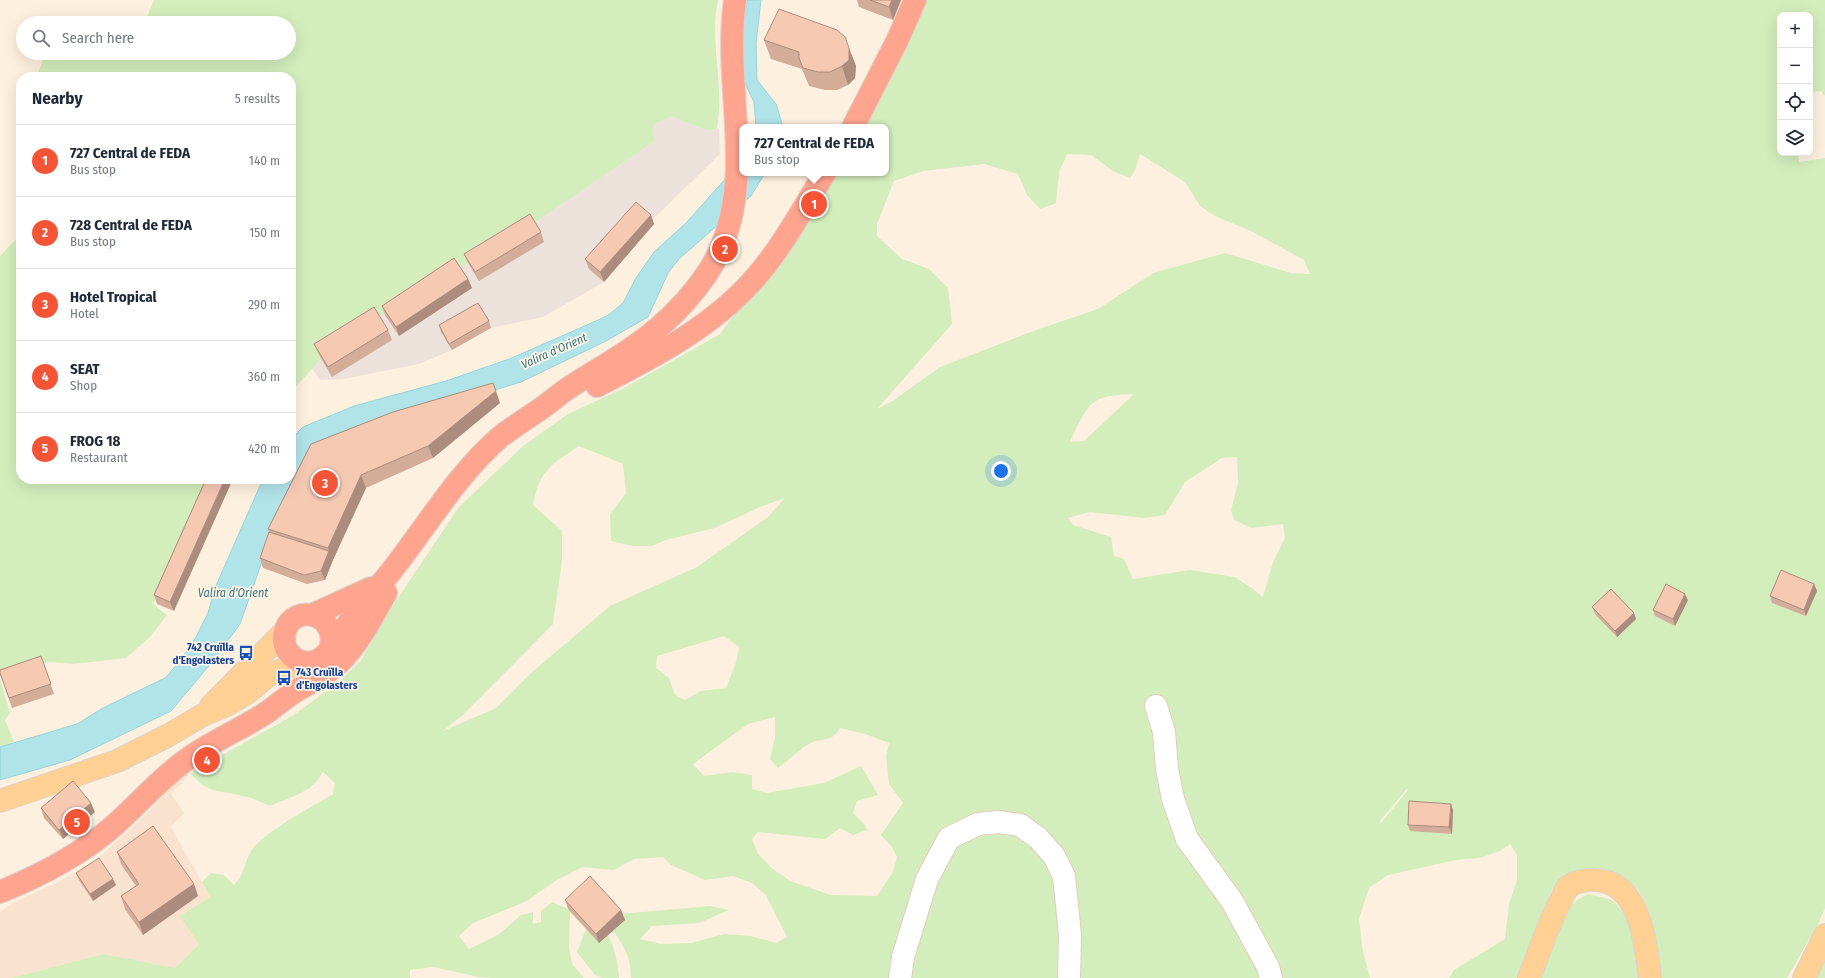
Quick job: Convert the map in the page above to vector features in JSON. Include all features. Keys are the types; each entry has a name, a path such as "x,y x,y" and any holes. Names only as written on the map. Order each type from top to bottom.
{"highway":[{"path":"385,579 364,593 312,615 297,617 292,621 286,630 284,637 286,649 290,655 303,662 316,662 327,652 346,625 385,579 405,554 446,495 481,455 502,436 567,389 635,346 655,331 674,313 702,280 721,247 731,218 738,160 732,61 732,19 735,0"},
{"path":"855,124 898,41 914,0"},
{"path":"536,412 588,391 639,364 686,337 729,303 756,278 776,252 823,176"},
{"path":"301,688 328,673 353,647 386,593 405,554"},
{"path":"0,900 28,881 84,850 110,829 167,774 188,759 279,705 318,676 323,666 332,638 330,628 322,620 312,615"},
{"path":"301,688 299,683 303,662"},
{"path":"0,892 28,881"}],"main road":[{"path":"203,715 286,630"},
{"path":"0,801 117,761 167,736 203,715 227,705 246,693 269,675 303,662"},
{"path":"1529,978 1553,917 1568,888 1582,880 1602,880 1618,887 1631,901 1643,928 1650,978"},
{"path":"1804,978 1825,935"}],"street":[{"path":"1156,706 1164,732 1167,769 1173,799 1187,839 1232,901 1268,967 1271,978"},
{"path":"900,978 904,957 927,879 949,838 978,824 998,822 1020,825 1038,838 1054,856 1064,876 1070,935 1069,978"}],"shaded area":[{"path":"672,116 708,131 717,128 719,129 720,154 651,221 604,282 543,317 491,328 452,350 419,364 343,379 320,380 312,369 321,359 318,353 458,267 533,224 655,141 653,125"},
{"path":"186,771 190,773 171,794 184,813 171,827 210,897 199,944 175,968 104,954 11,978 0,978 0,912 11,904 60,881 93,863 144,816"}],"green space":[{"path":"154,0 718,0 715,32 719,96 717,128 708,131 672,116 653,125 655,141 533,224 318,353 321,359 296,386 296,72 38,72 43,60 296,60 296,16 147,16"},
{"path":"922,0 1825,0 1825,96 1821,91 1813,92 1813,12 1777,12 1777,156 1798,156 1799,162 1825,158 1825,908 1818,924 1787,978 1660,978 1657,948 1650,914 1639,891 1626,880 1611,872 1560,881 1552,890 1519,978 1449,978 1454,970 1505,939 1509,904 1517,880 1517,855 1510,844 1500,851 1480,858 1456,860 1388,875 1369,888 1359,919 1363,952 1370,978 631,978 629,959 614,932 608,935 616,956 619,978 602,978 595,975 577,952 586,929 570,912 569,947 572,964 584,978 478,977 434,967 410,970 410,978 11,978 104,954 175,968 199,944 180,916 210,897 202,882 211,873 224,875 234,885 241,875 254,847 281,825 333,794 335,783 323,772 313,785 300,794 270,806 257,800 208,788 196,780 190,773 292,716 339,682 361,660 385,617 459,507 523,446 568,414 624,388 720,334 798,228 829,176 889,176 889,124 860,124","holes":["1067,154 1091,155 1113,171 1130,178 1135,170 1140,154 1185,182 1200,206 1215,216 1253,232 1304,260 1310,274 1291,273 1225,253 1153,273 1098,309 1039,329 940,367 894,400 877,409 952,324 948,288 929,269 902,259 877,236 877,224 894,181 923,171 984,164 1018,174 1027,195 1040,209 1056,203 1059,173","1134,394 1084,441 1070,442 1083,416 1092,404 1101,398","579,446 623,464 626,493 610,514 611,541 632,546 652,546 666,540 715,528 760,507 785,498 768,517 697,567 610,606 532,672 496,708 443,731 464,714 553,624 562,561 562,531 533,505 539,483 543,476 554,464","1237,457 1238,483 1231,510 1234,520 1251,528 1283,524 1285,538 1273,562 1263,597 1234,577 1190,570 1133,579 1124,559 1114,556 1111,537 1073,525 1068,518 1090,512 1144,518 1165,515 1185,482 1222,458","724,636 739,647 736,662 726,688 701,691 685,700 675,695 669,678 656,668 657,656","775,717 775,737 770,759 778,768 807,745 834,736 840,728 865,734 889,743 886,756 889,784 903,803 881,835 892,847 897,857 893,872 877,896 831,895 790,881 773,869 758,854 752,839 758,832 825,839 840,828 853,835 867,830 865,825 853,813 857,801 878,795 861,766 824,783 767,793 752,789 752,775 732,772 704,776 693,764 748,724","1407,789 1408,790 1380,824 1380,821","663,857 671,865 705,880 733,876 752,883 765,894 787,937 776,943 751,936 724,934 691,943 661,944 640,939 652,926 699,923 729,910 710,906 619,914 568,909 552,902 541,911 541,922 533,924 533,912 521,915 498,935 469,949 459,936 473,923 527,901 555,881 582,867 614,870 634,859"]},
{"path":"16,239 16,484 208,484 153,604 167,615 150,637 126,658 74,664 48,662 0,677 0,256"},
{"path":"0,679 10,713 5,720 14,742 0,747"},
{"path":"1588,894 1609,899 1617,904 1623,913 1632,934 1640,978 1540,978 1564,913 1577,900"},
{"path":"1825,959 1825,978 1814,978"}],"water":[{"path":"747,0 761,0 756,43 757,80 776,104 782,124 756,124 754,102 742,77 741,32"},
{"name":"Valira d'Orient","path":"739,163 739,176 763,176 751,196 679,259 668,273 648,317 606,341 521,382 445,405 271,536 240,624 213,661 171,711 70,760 0,780 0,747 77,724 103,708 165,678 180,661 196,637 208,613 215,588 261,484 296,484 296,434 303,427 354,406 446,381 512,358 607,316 623,303 636,278 654,252 686,223"}],"building":[{"path":"870,0 892,0 889,7"},
{"path":"779,9 837,30 845,37 849,48 849,60 842,66 830,72 818,72 803,68 799,58 799,52 764,40"},
{"path":"636,202 651,215 600,272 585,259"},
{"path":"530,214 541,232 475,272 464,254"},
{"path":"454,258 468,279 396,327 382,306"},
{"path":"478,303 489,321 449,344 439,325"},
{"path":"374,307 388,330 328,367 314,344"},
{"path":"493,383 496,391 428,446 361,475 328,548 268,529 291,484 296,484 296,474 311,444 393,412"},
{"path":"204,484 223,484 170,602 154,595"},
{"path":"269,532 329,551 321,571 304,575 260,558"},
{"path":"1781,570 1814,584 1804,610 1770,596"},
{"path":"1666,584 1685,594 1673,619 1653,610"},
{"path":"1611,589 1634,613 1615,631 1592,607"},
{"path":"41,656 51,684 9,698 0,670"},
{"path":"73,781 91,803 59,830 41,808"},
{"path":"1409,801 1451,804 1449,827 1408,825"},
{"path":"153,826 194,884 139,922 121,896 139,884 117,852"},
{"path":"99,858 113,879 90,894 76,873"},
{"path":"590,876 621,910 596,934 565,900"}],"place":[{"name":"727 Central de FEDA","path":"814,204"},
{"name":"728 Central de FEDA","path":"725,249"},
{"name":"Hotel Tropical","path":"325,483"},
{"name":"742 Cruïlla d'Engolasters","path":"246,653"},
{"name":"743 Cruïlla d'Engolasters","path":"284,678"},
{"name":"SEAT","path":"207,760"},
{"name":"FROG 18","path":"77,822"}]}
